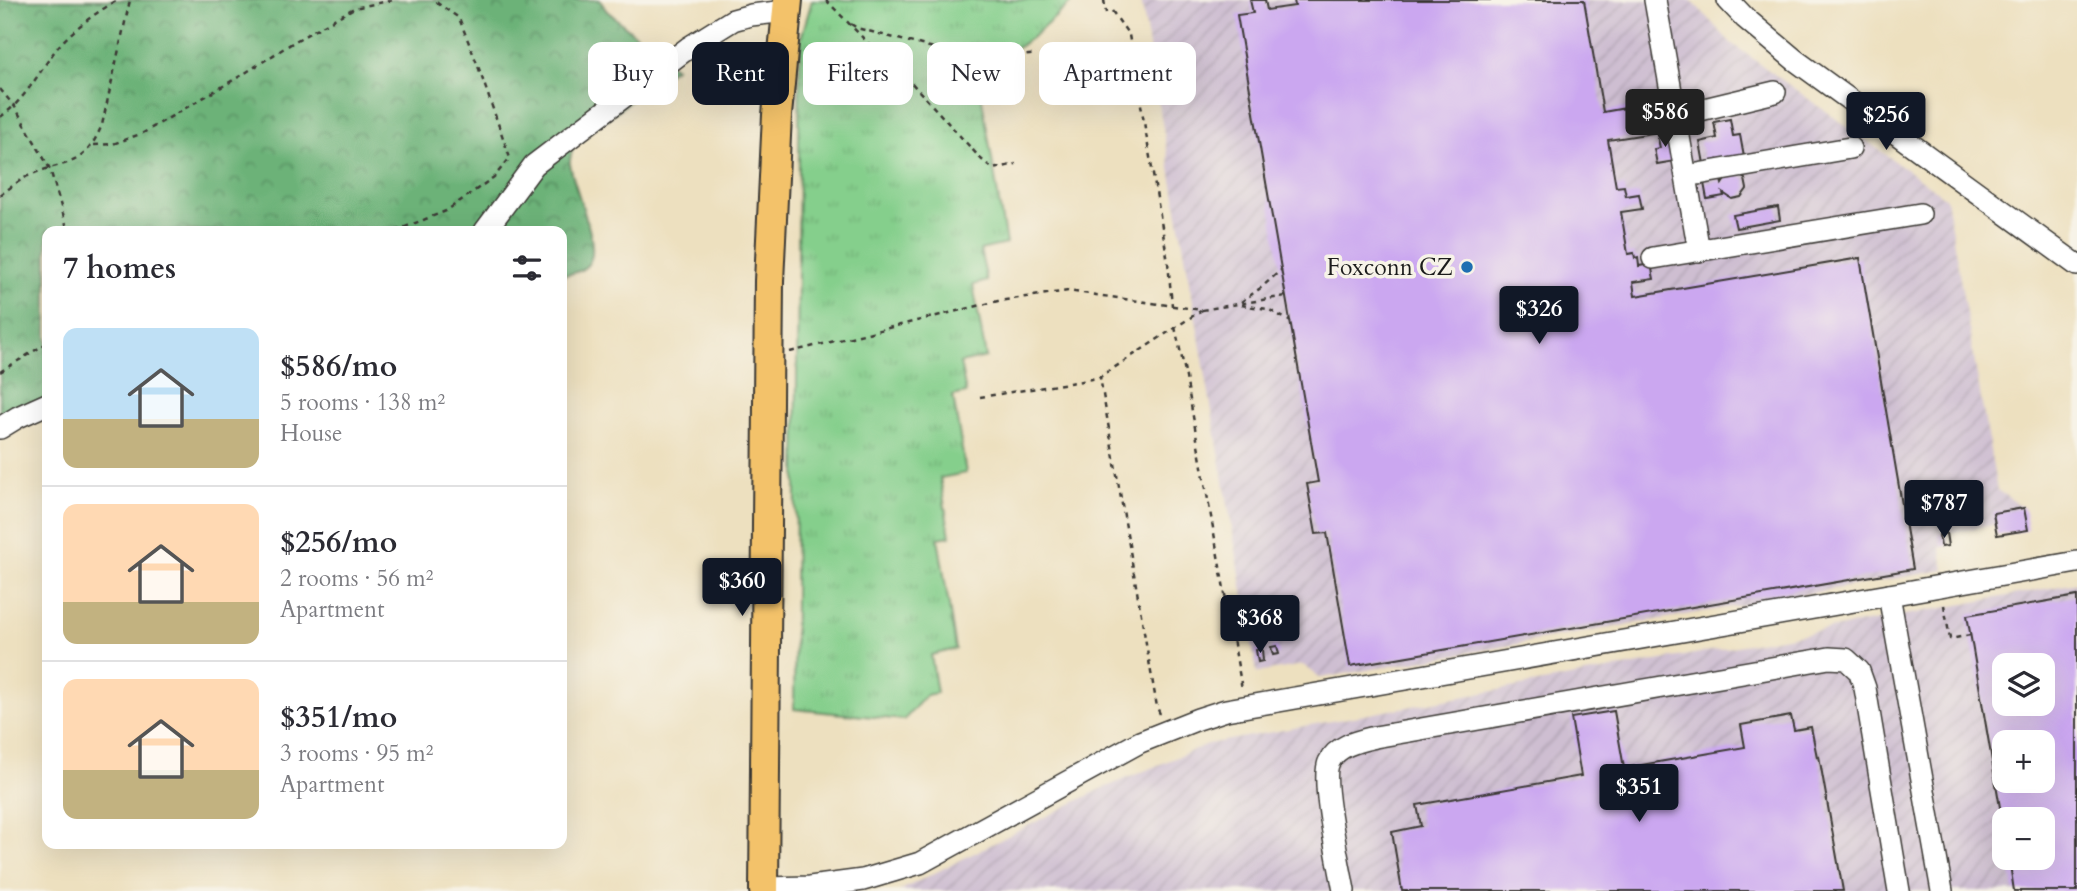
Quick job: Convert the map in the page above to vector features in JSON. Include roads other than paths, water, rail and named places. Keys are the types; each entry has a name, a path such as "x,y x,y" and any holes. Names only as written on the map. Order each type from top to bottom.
{"main road":[{"path":"764,889 769,281 776,140 787,6"}],"street":[{"path":"1655,0 1699,251"},
{"path":"1728,0 1795,60 2077,265"},
{"path":"489,226 534,165 688,48 733,20 787,6"},
{"path":"1675,116 1775,92"},
{"path":"1686,176 1850,148"},
{"path":"1653,258 1920,214"},
{"path":"0,428 42,406"},
{"path":"764,889 864,885 920,863 1123,751 1211,714 2077,562"},
{"path":"1889,594 1942,891"},
{"path":"1344,891 1326,790 1328,763 1340,749 1375,737 1829,658 1846,659 1859,671 1865,688 1899,891"}],"place":[{"name":"Foxconn CZ","path":"1467,267"}]}
